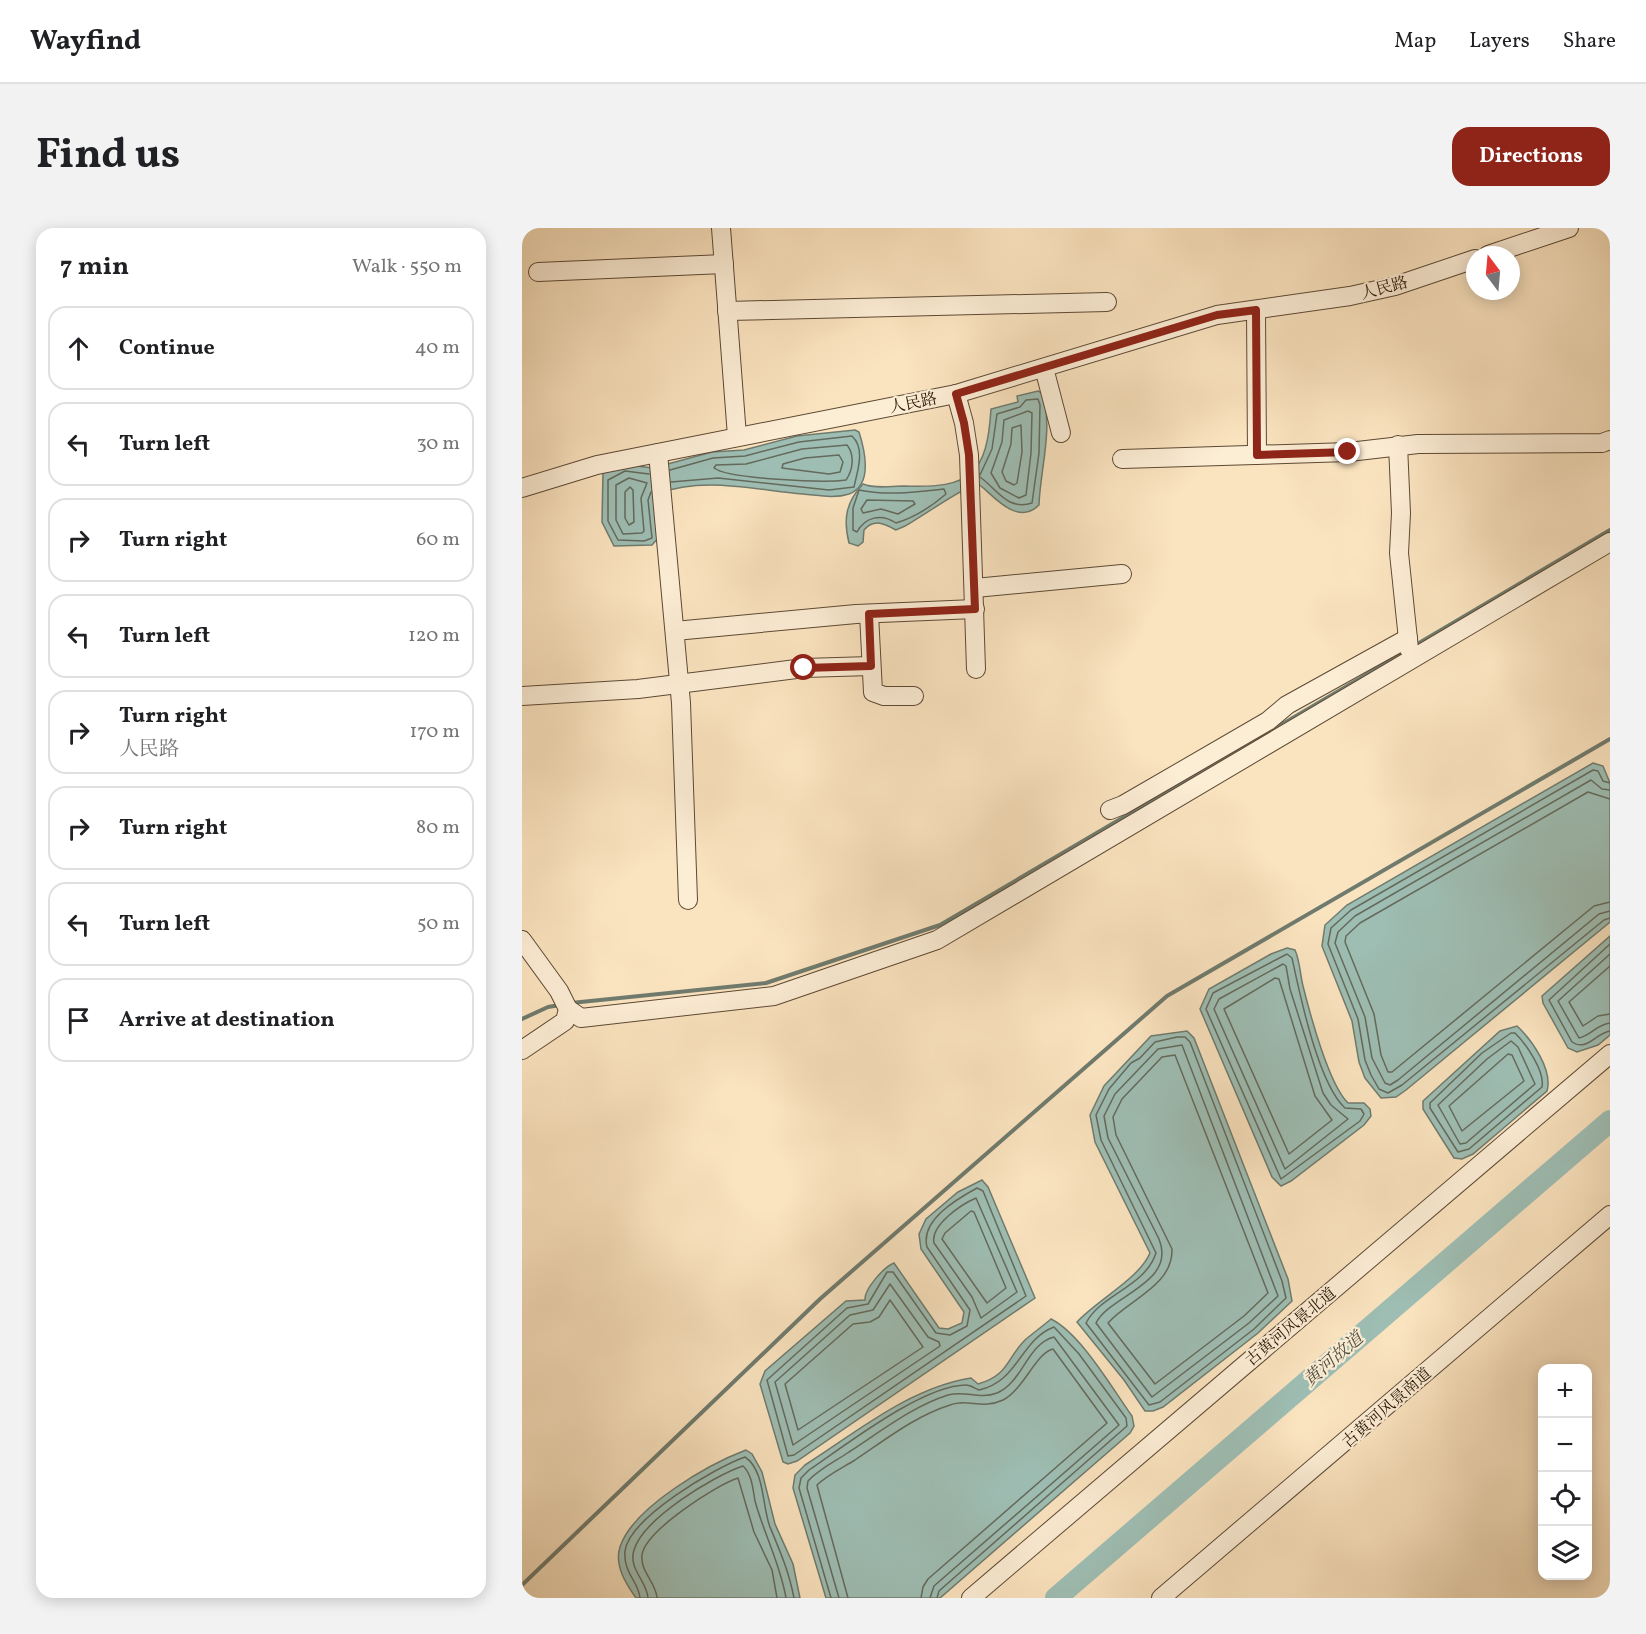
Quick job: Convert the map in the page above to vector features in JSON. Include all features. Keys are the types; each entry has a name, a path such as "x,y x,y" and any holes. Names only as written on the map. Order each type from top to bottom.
{"street":[{"path":"721,228 737,436"},
{"path":"1515,246 1569,228"},
{"name":"人民路","path":"522,488 597,465 956,394 1217,315 1350,296 1395,286 1466,262"},
{"path":"538,272 724,264"},
{"path":"727,311 1107,302"},
{"path":"1256,310 1257,455"},
{"path":"1044,368 1061,433"},
{"path":"956,394 969,455 976,669"},
{"path":"1122,459 1348,452 1398,445 1602,443 1610,440"},
{"path":"1398,445 1401,513 1399,553 1409,649"},
{"path":"658,453 680,684 688,900"},
{"path":"1110,810 1134,799 1268,722 1287,705 1409,649 1610,542"},
{"path":"975,588 1122,574"},
{"path":"675,631 869,614 975,609"},
{"path":"869,614 873,692 884,696 914,696"},
{"path":"522,940 566,1005 581,1018 774,996 937,940 1409,649"},
{"path":"522,696 680,684 804,668 871,666"},
{"path":"522,1050 565,1021 566,1005"},
{"name":"古黄河风景北道","path":"971,1598 1610,1054"},
{"name":"古黄河风景南道","path":"1161,1598 1610,1215"}],"water":[{"path":"1038,391 1042,393 1047,420 1039,505 1029,511 1020,512 1011,509 977,484 963,490 905,526 896,530 884,524 872,524 864,530 863,542 858,546 849,543 846,526 847,511 853,497 863,484 878,487 927,486 960,480 971,473 979,463 989,431 991,409 1018,402 1017,396"},
{"path":"855,430 859,432 865,467 862,483 857,490 849,494 826,496 711,485 675,489 657,494 659,537 652,545 614,546 602,522 603,473 629,465 653,468 712,452 744,450 797,436"},
{"path":"1593,763 1603,766 1610,783 1610,922 1406,1090 1396,1097 1381,1098 1365,1078 1359,1062 1352,1021 1322,946 1325,925 1347,905"},
{"path":"1610,936 1610,1035 1598,1045 1577,1052 1568,1048 1543,1003 1542,996"},
{"path":"1287,948 1295,950 1297,954 1315,1031 1334,1081 1348,1103 1364,1103 1370,1109 1371,1116 1364,1125 1291,1181 1281,1186 1272,1177 1200,1009 1209,989 1271,954"},
{"path":"1517,1026 1540,1056 1547,1074 1547,1091 1473,1154 1462,1159 1454,1158 1423,1109 1423,1101 1500,1031"},
{"path":"1187,1031 1194,1038 1288,1279 1292,1301 1258,1333 1163,1407 1145,1411 1124,1380 1077,1322 1137,1272 1150,1253 1095,1142 1090,1115 1104,1086 1151,1036"},
{"path":"982,1180 988,1187 1035,1298 797,1461 788,1464 783,1462 760,1384 765,1371 846,1301 865,1300 875,1279 894,1263 939,1328 948,1329 962,1323 964,1312 921,1249 919,1234 926,1219 958,1192"},
{"path":"1051,1319 1074,1337 1105,1377 1132,1416 1134,1426 1130,1433 940,1598 826,1598 793,1488 795,1475 805,1465 905,1401 948,1383 971,1378 978,1384 996,1376 1025,1340"},
{"path":"746,1450 752,1454 762,1472 775,1524 793,1564 800,1598 636,1598 625,1580 619,1561 620,1547 628,1532 656,1502 674,1489 713,1465"}],"waterway":[{"path":"1414,646 1610,530"},
{"path":"571,1003 766,983 940,925 1405,652"},
{"path":"522,1585 820,1299 1167,996 1610,739"},
{"path":"522,1019 548,1007 560,1005"},
{"name":"黄河故道","path":"1056,1598 1610,1121"}],"route":[{"path":"804,668 871,666 869,614 975,609 969,455 956,394 1217,315 1256,310 1257,455 1348,452"}]}
